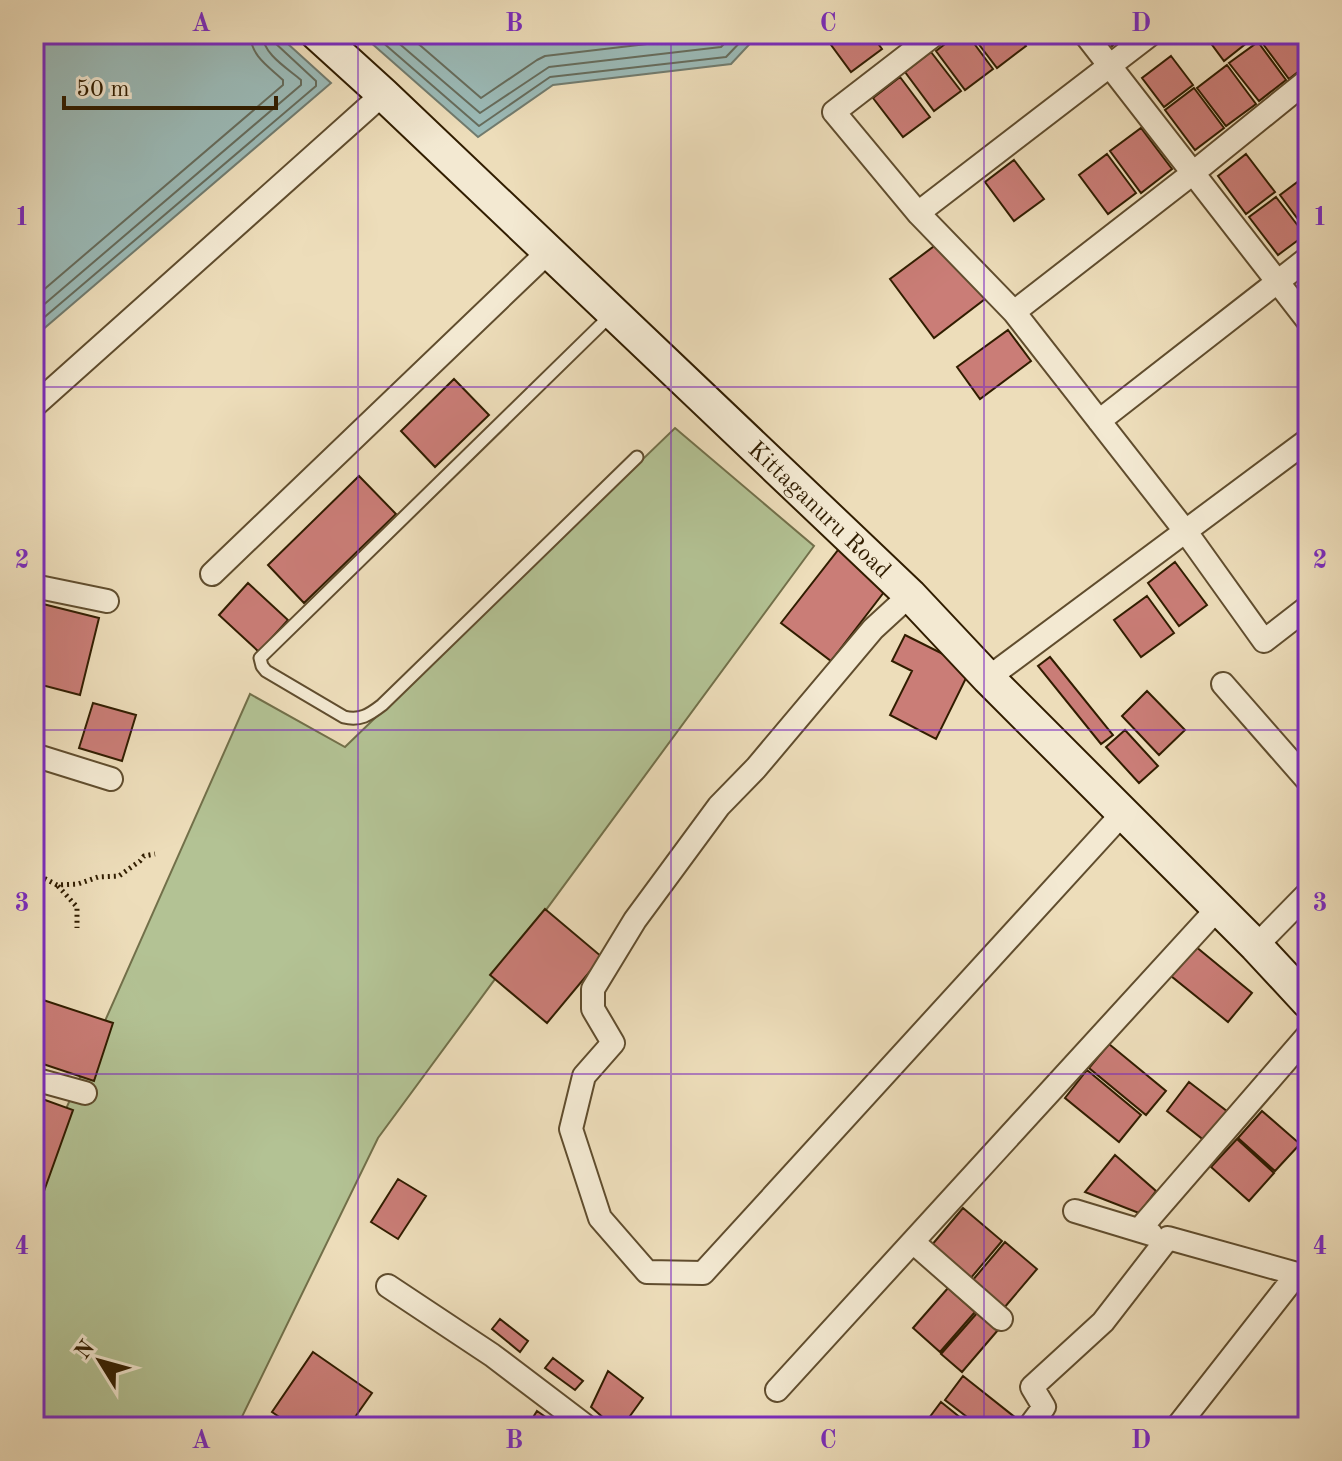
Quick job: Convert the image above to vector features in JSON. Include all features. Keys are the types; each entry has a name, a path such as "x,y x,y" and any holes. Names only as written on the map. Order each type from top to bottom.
{"street":[{"name":"Kittaganuru Road","path":"317,34 910,595 1308,1002"},
{"path":"935,34 835,112 918,213 1014,312 1186,532 1264,641 1308,607"},
{"path":"1085,34 1308,321"},
{"path":"918,213 1151,34"},
{"path":"1014,312 1308,80"},
{"path":"34,406 383,94"},
{"path":"212,574 548,252"},
{"path":"1099,421 1308,258"},
{"path":"988,678 1308,440"},
{"path":"34,586 107,601"},
{"path":"910,595 873,629 756,768 719,806 635,920 593,989 593,1009 613,1043 584,1076 571,1129 600,1218 647,1272 703,1273 1123,813"},
{"path":"1223,684 1308,781"},
{"path":"34,755 111,779"},
{"path":"1256,946 1308,893"},
{"path":"777,1390 1218,908"},
{"path":"1139,1230 1308,1035"},
{"path":"34,1079 85,1093"},
{"path":"1075,1211 1302,1276 1177,1427"},
{"path":"1029,1427 1044,1407 1032,1387 1103,1322 1168,1238"},
{"path":"913,1242 1001,1319"},
{"path":"388,1286 492,1355 587,1427"}],"lane":[{"path":"613,314 260,658 262,666 344,717 366,717 382,705 637,457"}],"path":[{"path":"57,885 119,876 144,856 155,854"},
{"path":"34,873 57,885 77,907 77,928"}],"green space":[{"path":"675,428 814,546 378,1138 237,1427 34,1427 34,1181 250,694 345,747"}],"water":[{"path":"34,34 277,34 331,83 34,337"},
{"path":"361,34 759,34 731,64 553,85 478,137"}],"building":[{"path":"823,34 871,34 882,49 851,72"},
{"path":"958,34 967,34 993,69 965,90 936,51"},
{"path":"971,34 1017,34 1026,46 997,68"},
{"path":"1104,34 1127,34 1112,46"},
{"path":"1204,34 1250,34 1253,38 1224,61"},
{"path":"1268,34 1300,34 1308,44 1308,64 1289,79 1260,40"},
{"path":"1258,42 1286,80 1259,101 1229,63"},
{"path":"931,52 961,91 934,111 905,72"},
{"path":"1171,56 1193,85 1164,107 1142,78"},
{"path":"1227,65 1256,104 1226,126 1197,88"},
{"path":"900,77 930,117 903,137 873,98"},
{"path":"1194,88 1224,128 1195,150 1165,110"},
{"path":"1141,128 1172,169 1141,193 1110,151"},
{"path":"1107,154 1136,193 1108,214 1079,175"},
{"path":"1246,154 1275,192 1246,214 1218,176"},
{"path":"1014,160 1044,199 1014,221 985,182"},
{"path":"1308,174 1308,233 1280,195"},
{"path":"1276,197 1305,235 1278,255 1249,217"},
{"path":"941,241 985,299 934,338 890,279"},
{"path":"1008,330 1031,361 980,399 957,367"},
{"path":"454,379 489,415 435,467 401,431"},
{"path":"359,476 396,514 304,603 268,565"},
{"path":"842,545 891,583 831,661 781,623"},
{"path":"1175,562 1207,605 1179,626 1148,583"},
{"path":"248,583 288,620 259,652 219,615"},
{"path":"1147,596 1174,633 1141,657 1114,620"},
{"path":"35,602 99,618 80,695 34,683"},
{"path":"905,635 971,668 936,739 890,715 912,671 892,661"},
{"path":"1050,657 1113,735 1101,744 1038,666"},
{"path":"1147,691 1185,730 1159,755 1122,716"},
{"path":"93,703 136,715 122,761 79,748"},
{"path":"1125,730 1158,766 1139,783 1106,747"},
{"path":"545,909 602,957 547,1023 490,975"},
{"path":"1195,946 1252,993 1228,1022 1171,976"},
{"path":"34,997 113,1023 94,1081 34,1061"},
{"path":"1109,1044 1166,1091 1146,1115 1089,1068"},
{"path":"1087,1070 1141,1115 1119,1142 1065,1098"},
{"path":"1189,1082 1228,1112 1205,1141 1167,1111"},
{"path":"34,1096 73,1110 34,1219"},
{"path":"1262,1111 1300,1144 1275,1171 1238,1138"},
{"path":"1237,1139 1274,1173 1249,1201 1211,1167"},
{"path":"1115,1155 1156,1191 1139,1213 1085,1192"},
{"path":"398,1179 426,1196 398,1239 371,1222"},
{"path":"963,1208 1002,1241 970,1279 931,1246"},
{"path":"1005,1242 1037,1269 1004,1308 972,1281"},
{"path":"948,1288 975,1312 940,1352 913,1328"},
{"path":"978,1312 998,1330 962,1372 941,1354"},
{"path":"500,1319 528,1341 520,1352 492,1329"},
{"path":"313,1352 372,1393 348,1427 294,1427 272,1412"},
{"path":"553,1358 583,1381 575,1390 545,1368"},
{"path":"608,1371 643,1398 622,1427 614,1427 591,1407"},
{"path":"963,1376 1021,1422 1017,1427 980,1427 945,1400"},
{"path":"941,1402 972,1427 932,1427 926,1422"},
{"path":"537,1411 560,1427 527,1427"}]}
